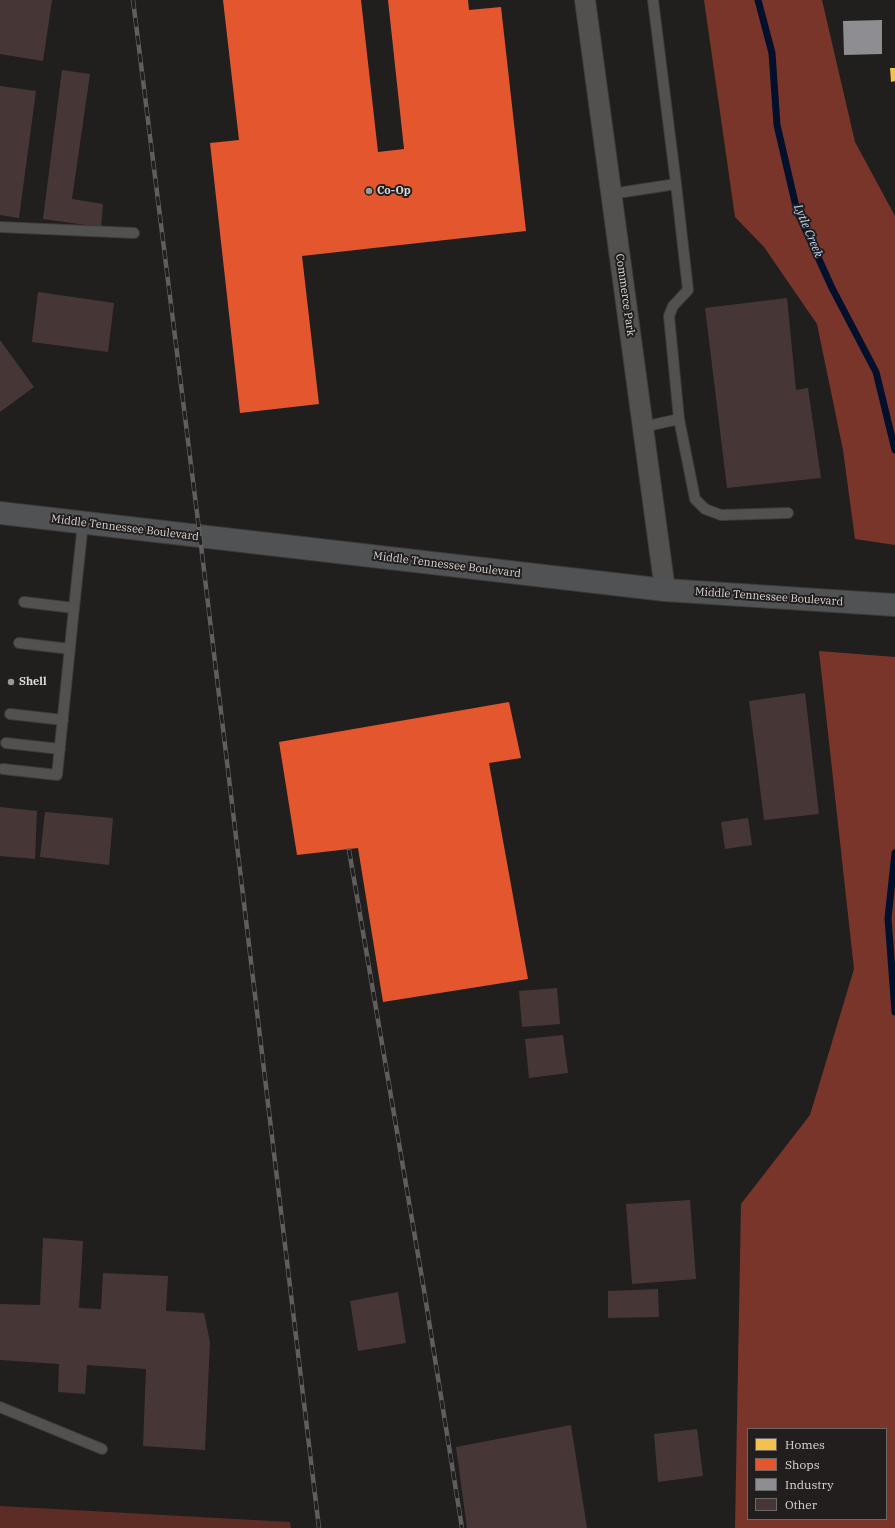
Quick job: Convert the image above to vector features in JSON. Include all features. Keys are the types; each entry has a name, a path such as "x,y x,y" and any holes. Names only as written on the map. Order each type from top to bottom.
{"main road":[{"name":"Middle Tennessee Boulevard","path":"0,513 665,590 895,605"}],"street":[{"name":"Commerce Park","path":"585,0 665,590"}],"lane":[{"path":"653,0 688,290 673,306 669,316 679,419 695,499 705,509 721,515 788,513"},
{"path":"611,194 676,184"},
{"path":"0,227 134,233"},
{"path":"642,427 679,419"},
{"path":"3,769 57,775 83,523"},
{"path":"24,602 74,608"},
{"path":"19,643 70,649"},
{"path":"10,714 63,720"},
{"path":"6,743 60,749"},
{"path":"0,1407 102,1449"}],"shaded area":[{"path":"704,0 822,0 855,142 895,216 895,545 855,539 843,450 817,324 764,247 735,217"},
{"path":"819,651 895,657 895,1528 735,1528 741,1204 810,1115 854,969"},
{"path":"0,1506 290,1522 291,1528 0,1528"}],"building: Homes":[{"path":"890,68 895,68 895,81 891,82"}],"building: Shops":[{"name":"Co-Op","path":"223,0 361,0 378,152 404,149 388,0 468,0 469,10 501,7 526,231 302,256 319,404 240,413 210,143 239,140"},
{"path":"509,702 521,758 489,763 528,979 383,1002 358,848 297,855 279,742"}],"building: Industry":[{"path":"882,20 882,54 844,55 843,21"}],"building: Other":[{"path":"0,0 52,0 43,61 0,54"},
{"path":"62,70 90,74 72,199 103,204 101,227 43,219"},
{"path":"0,86 36,91 19,218 0,215"},
{"path":"38,292 114,303 108,352 32,342"},
{"path":"787,298 796,390 808,388 821,478 727,488 705,308"},
{"path":"0,340 34,387 0,412"},
{"path":"805,693 819,814 764,820 749,701"},
{"path":"0,807 37,811 35,859 0,856"},
{"path":"45,812 113,818 109,865 40,857"},
{"path":"748,818 752,845 725,849 721,822"},
{"path":"557,988 560,1024 522,1027 519,991"},
{"path":"563,1035 568,1073 529,1078 525,1039"},
{"path":"690,1200 696,1279 632,1284 626,1204"},
{"path":"43,1238 83,1241 79,1308 101,1309 103,1273 168,1276 166,1311 204,1313 210,1342 205,1450 143,1446 146,1369 87,1365 85,1394 58,1392 59,1364 0,1360 0,1304 40,1305"},
{"path":"658,1289 659,1317 608,1318 608,1291"},
{"path":"398,1292 406,1343 358,1351 350,1301"},
{"path":"571,1425 587,1528 467,1528 456,1447"},
{"path":"697,1429 703,1476 658,1482 654,1434"}],"waterway":[{"name":"Lytle Creek","path":"758,0 772,53 777,125 797,211 832,288 876,372 895,450"},
{"name":"Lytle Creek","path":"895,853 888,918 895,1012"}],"railway":[{"path":"133,0 200,537 319,1528"},
{"path":"349,850 424,1290 462,1528"}],"place":[{"name":"Co-Op","path":"369,191"},
{"name":"Shell","path":"11,682"}]}
